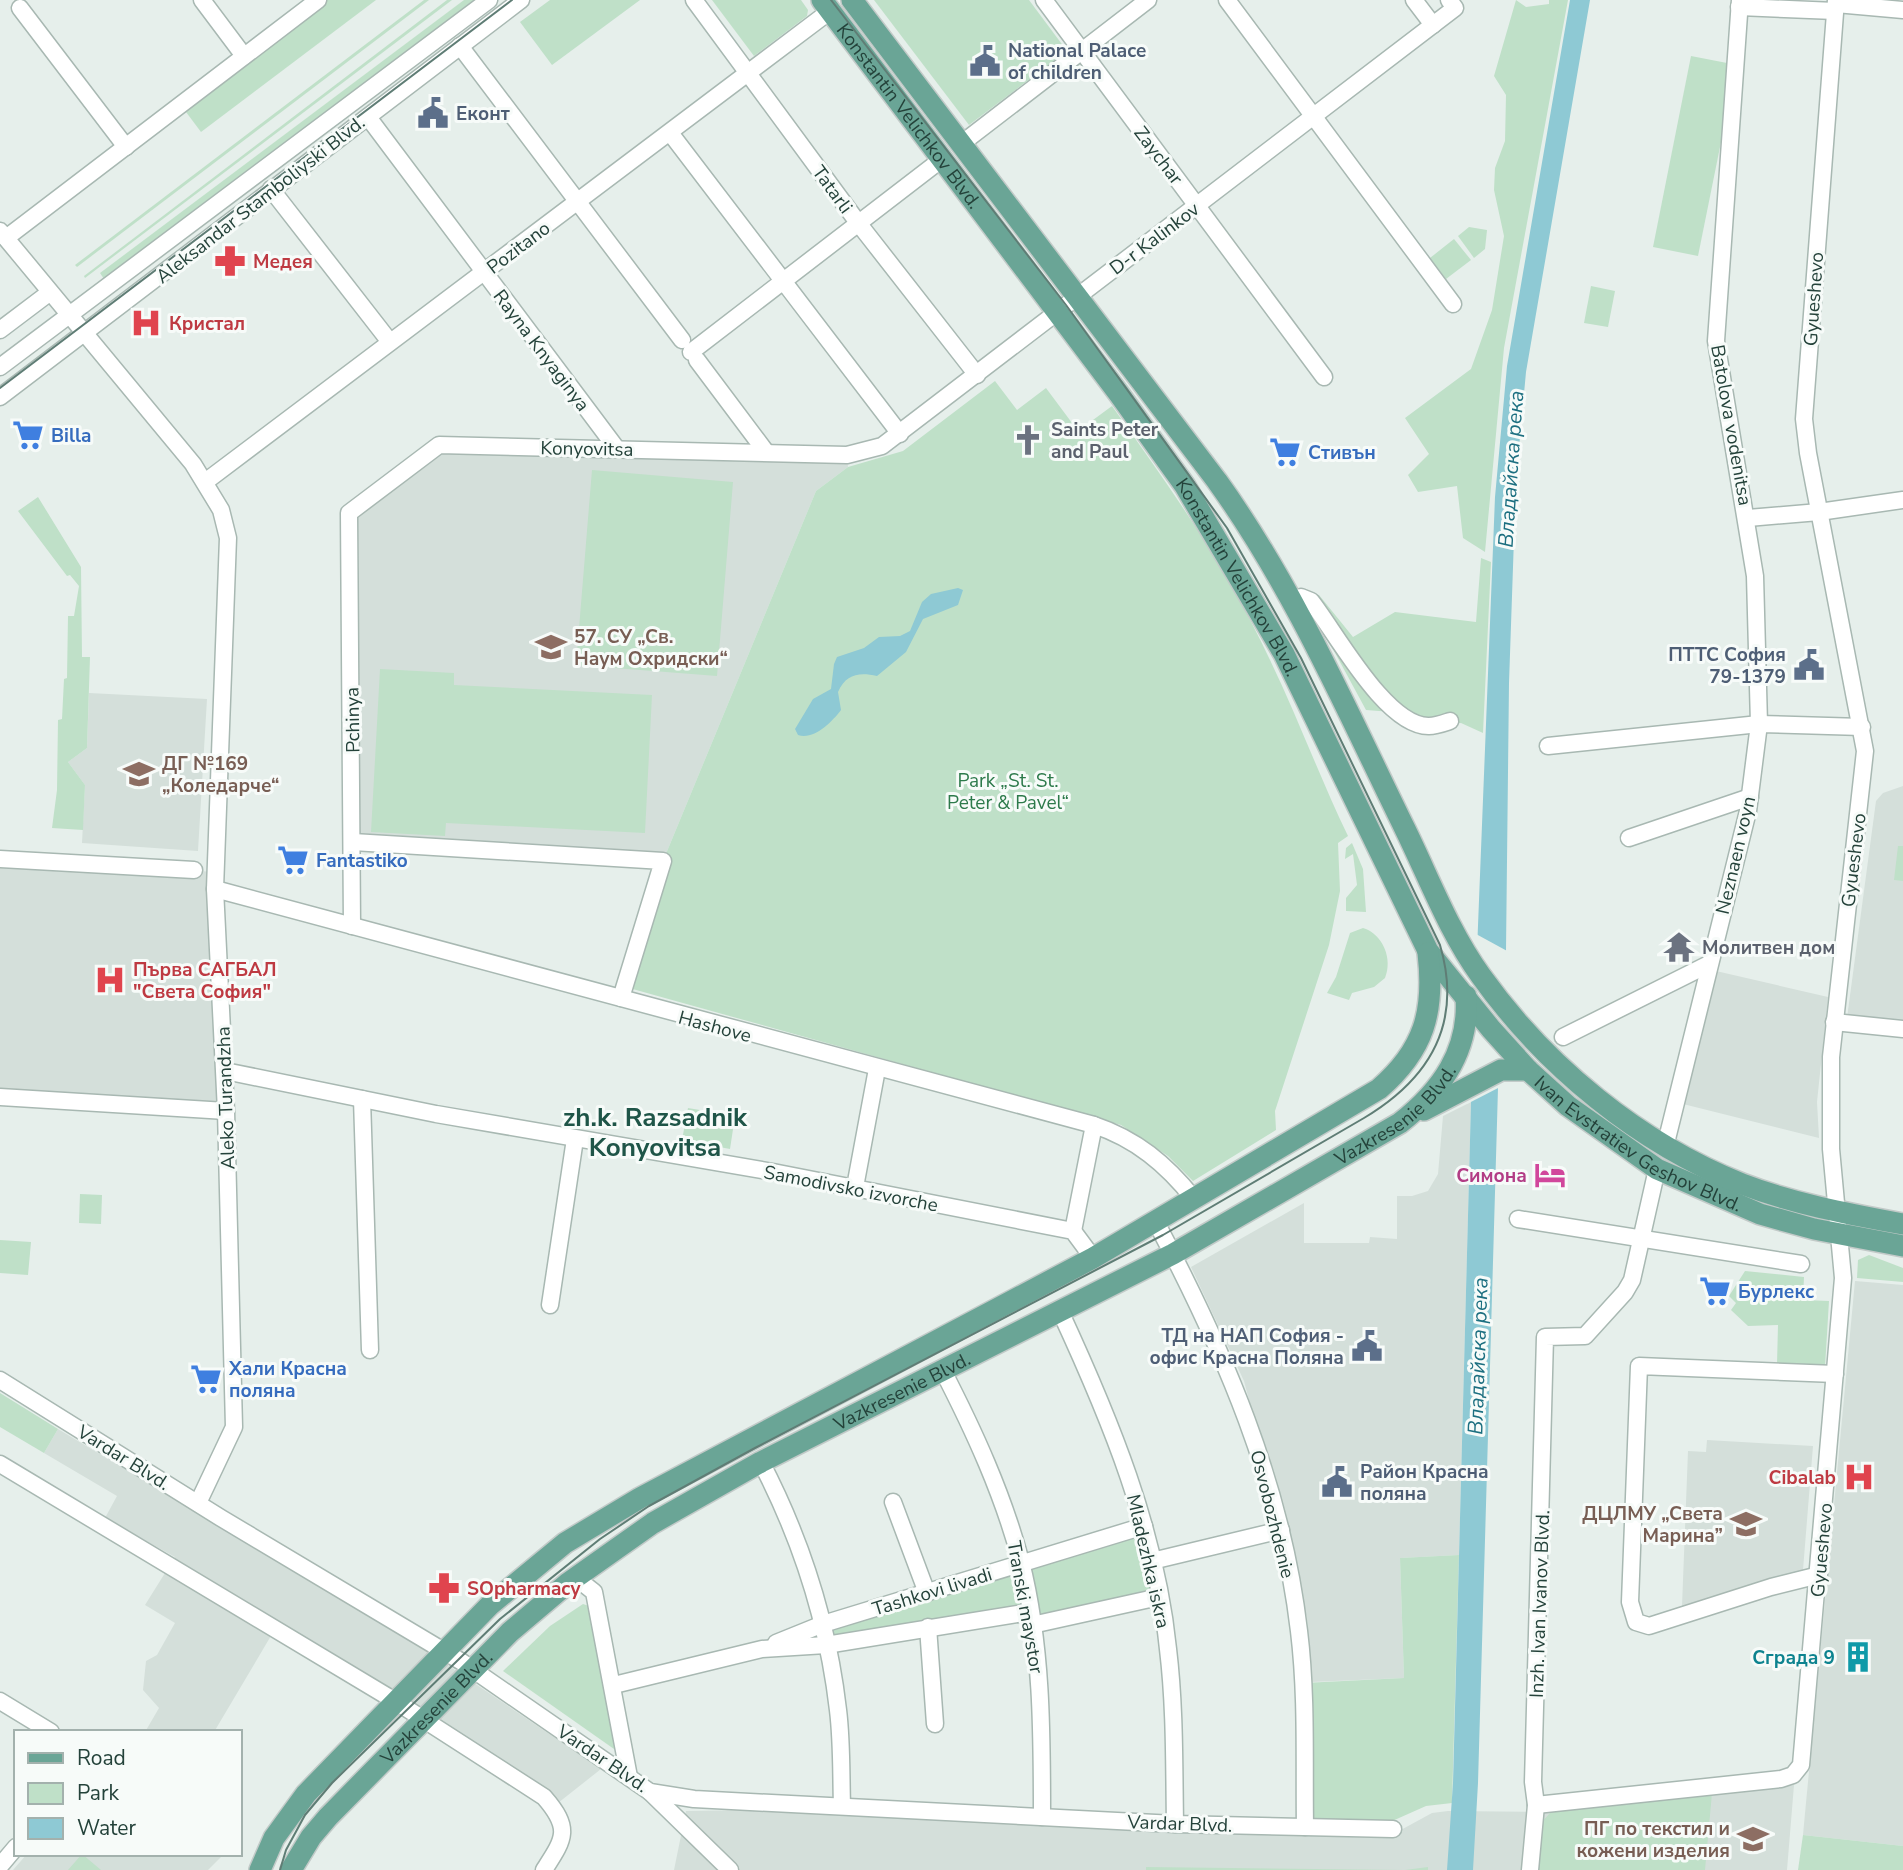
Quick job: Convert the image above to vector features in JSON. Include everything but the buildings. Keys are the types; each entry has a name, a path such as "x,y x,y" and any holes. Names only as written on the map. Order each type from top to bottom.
{"main road":[{"name":"Konstantin Velichkov Blvd.","path":"852,0 1258,529 1453,928"},
{"name":"Konstantin Velichkov Blvd.","path":"826,6 1058,312 1185,486 1263,614 1427,951"},
{"name":"Ivan Evstratiev Geshov Blvd.","path":"1453,928 1481,976 1522,1025 1605,1104 1665,1147 1744,1184 1835,1210 1903,1224"},
{"name":"Vazkresenie Blvd.","path":"291,1870 311,1837 328,1817 473,1670 568,1583 653,1523 761,1462 1173,1254 1400,1124 1428,1099 1455,1060 1466,1029 1464,971 1453,928"},
{"name":"Ivan Evstratiev Geshov Blvd.","path":"1427,951 1528,1070 1595,1128 1657,1170 1735,1206 1839,1234 1903,1246"},
{"name":"Vazkresenie Blvd.","path":"260,1870 274,1838 306,1794 443,1651 529,1571 586,1530 640,1498 1093,1258 1379,1089 1408,1061 1425,1028 1430,985 1427,951"},
{"path":"1425,1028 1447,1003 1454,999 1494,1007 1522,1025"},
{"path":"1400,1124 1493,1073 1507,1069 1528,1070"}],"street":[{"path":"202,0 244,56"},
{"path":"3,234 126,147 318,0"},
{"name":"Aleksandar Stamboliyski Blvd.","path":"0,367 489,0"},
{"name":"Aleksandar Stamboliyski Blvd.","path":"0,397 521,0"},
{"name":"Tatarli","path":"694,0 859,224 977,375"},
{"name":"Zaychar","path":"1044,0 1324,377"},
{"path":"961,144 1148,0"},
{"path":"1227,0 1453,304"},
{"path":"1414,0 1433,25"},
{"name":"D-r Kalinkov","path":"847,455 865,453 900,434 1433,25 1452,4"},
{"path":"1740,4 1836,5 1903,10"},
{"name":"Batolova vodenitsa","path":"1740,4 1716,341 1748,518 1756,587 1759,724"},
{"name":"Gyueshevo","path":"1536,1805 1781,1779 1793,1774 1801,1765 1843,1269 1835,1210 1829,1109 1834,1022 1865,762 1862,727 1819,512 1804,419 1836,5"},
{"name":"Pozitano","path":"205,481 671,134 748,74 826,6"},
{"path":"20,8 126,147"},
{"path":"460,46 766,452"},
{"name":"Rayna Knyaginya","path":"368,117 617,449"},
{"path":"671,134 900,434"},
{"path":"690,350 942,159"},
{"path":"271,189 390,342"},
{"name":"Aleko Turandzha","path":"3,234 205,481 221,510 228,538 215,889 225,1071 234,1427 198,1503"},
{"path":"0,330 49,293"},
{"name":"Konyovitsa","path":"349,513 439,445 847,455"},
{"path":"1748,518 1819,512 1903,500"},
{"name":"Pchinya","path":"349,513 354,842 352,926"},
{"path":"1292,601 1301,597 1311,600 1381,696 1400,714 1428,726 1450,721"},
{"path":"1548,746 1759,724 1862,727"},
{"name":"Neznaen voyn","path":"1665,1147 1750,797 1759,724"},
{"path":"1629,838 1750,797"},
{"path":"354,842 663,862 621,998"},
{"path":"0,859 194,870"},
{"name":"Hashove","path":"215,889 877,1069 1094,1125 1117,1133 1144,1148 1176,1177 1194,1199"},
{"path":"1563,1037 1709,964"},
{"path":"1834,1022 1903,1029"},
{"path":"855,1188 877,1069"},
{"name":"Samodivsko izvorche","path":"225,1071 362,1099 855,1188 1073,1231"},
{"path":"0,1097 226,1111"},
{"path":"362,1099 370,1350"},
{"path":"1093,1258 1084,1241 1073,1231 1094,1125"},
{"path":"550,1305 575,1139"},
{"path":"1642,1238 1657,1170"},
{"path":"1518,1219 1801,1264"},
{"name":"Osvobozhdenie","path":"1156,1222 1225,1361 1254,1439 1280,1530 1295,1604 1304,1682 1305,1827"},
{"name":"Inzh. Ivan Ivanov Blvd.","path":"1530,1870 1536,1805 1533,1782 1545,1337 1578,1338 1590,1331 1629,1286 1642,1238"},
{"name":"Mladezhka iskra","path":"1060,1311 1107,1415 1144,1525 1168,1646 1173,1704 1175,1824"},
{"path":"1819,1575 1771,1587 1649,1626 1640,1625 1633,1618 1630,1602 1639,1366 1835,1374"},
{"name":"Transki maystor","path":"942,1369 976,1435 1005,1508 1021,1563 1042,1701 1042,1817"},
{"name":"Vardar Blvd.","path":"0,1380 473,1670 650,1792 694,1799 1175,1824 1394,1829"},
{"path":"761,1462 785,1508 823,1624 838,1710 842,1806"},
{"path":"0,1464 396,1701 544,1797 559,1814 561,1847 544,1870"},
{"path":"893,1502 927,1592"},
{"name":"Tashkovi livadi","path":"614,1685 762,1649 823,1624 1144,1525"},
{"path":"1152,1561 1280,1530"},
{"path":"568,1583 580,1581 594,1592 614,1685 629,1777"},
{"name":"Tashkovi livadi","path":"762,1649 826,1645 928,1628 1031,1618 1159,1597"},
{"path":"928,1628 934,1724"},
{"path":"0,1701 48,1730"},
{"path":"650,1792 730,1870"},
{"path":"0,1866 14,1849"}],"shaded area":[{"name":"57. СУ „Св. Наум Охридски“","path":"439,445 847,455 848,467 816,491 663,861 353,842 349,513"},
{"name":"ДГ №169 „Коледарче“","path":"89,693 207,699 198,851 82,843 85,785 68,762 87,748"},
{"path":"1903,786 1903,1023 1847,1018 1876,801 1883,793"},
{"name":"Първа САГБАЛ \"Света София\"","path":"0,859 215,872 226,1111 0,1097"},
{"path":"1716,971 1828,997 1817,1102 1819,1138 1683,1104"},
{"path":"1471,1102 1459,1555 1400,1558 1404,1678 1311,1682 1307,1618 1244,1381 1191,1267 1304,1203 1304,1243 1369,1243 1370,1237 1397,1239 1397,1196 1412,1196 1428,1191 1438,1174 1443,1116"},
{"path":"1855,1281 1903,1285 1903,1846 1803,1835"},
{"path":"58,1429 412,1641 601,1769 558,1803 554,1796 379,1683 278,1624 215,1730 146,1730 159,1708 143,1690 146,1661 157,1655 175,1623 145,1605 175,1557 105,1518 117,1496 44,1453"},
{"name":"ДЦЛМУ „Света Марина”","path":"1707,1440 1813,1446 1803,1570 1682,1606 1688,1451 1706,1452"},
{"path":"1794,1785 1787,1870 674,1870 686,1811 752,1810 1388,1837 1432,1813 1551,1812"},
{"path":"25,1856 222,1856 208,1870 13,1870"}],"green space":[{"path":"326,0 376,0 201,132 183,108"},
{"path":"424,0 429,0 77,267 75,265"},
{"path":"447,0 452,0 85,278 84,276"},
{"path":"464,0 476,0 104,279 100,273"},
{"path":"550,0 640,0 552,65 520,22"},
{"path":"712,0 801,0 808,10 807,16 754,56"},
{"path":"874,0 1029,0 1067,51 969,125"},
{"path":"1516,0 1526,7 1549,4 1549,0 1568,0 1504,348 1485,552 1463,538 1457,486 1418,492 1408,475 1429,454 1405,418 1471,369 1492,310 1504,236 1494,190 1495,168 1505,141 1506,95 1494,76"},
{"path":"1691,56 1727,63 1722,137 1698,256 1653,247"},
{"path":"1469,227 1487,230 1485,249 1474,258 1458,236"},
{"path":"1454,239 1471,260 1446,279 1430,258"},
{"path":"1591,286 1615,291 1608,327 1584,323"},
{"name":"Park „St. St. Peter & Pavel“","path":"995,381 1017,410 1046,388 1078,431 1112,406 1176,498 1236,593 1280,682 1348,836 1338,843 1340,891 1329,945 1275,1111 1276,1130 1193,1181 1168,1156 1121,1125 629,988 663,861 816,491 848,467 903,451"},
{"path":"592,470 733,482 717,676 576,665"},
{"path":"38,497 81,567 82,657 90,657 87,748 68,762 85,785 83,830 52,828 57,790 58,720 62,719 64,679 67,678 68,616 74,616 79,586 70,575 67,576 18,511"},
{"path":"1481,558 1491,562 1483,733 1461,723 1418,729 1392,712 1366,710 1307,601 1319,595 1353,637 1395,612 1476,622"},
{"path":"380,669 454,673 454,685 652,695 645,833 446,823 445,836 371,832"},
{"path":"1352,843 1363,869 1366,912 1346,911 1346,898 1357,885 1353,854 1345,859 1346,848"},
{"path":"1898,846 1903,846 1903,881 1894,880"},
{"path":"1363,928 1376,936 1385,948 1388,963 1385,978 1374,987 1352,993 1349,1000 1327,993 1336,977 1350,933"},
{"path":"688,1108 735,1116 730,1149 682,1140"},
{"path":"80,1194 102,1195 101,1224 79,1223"},
{"path":"0,1240 31,1242 28,1275 0,1273"},
{"path":"1869,1255 1903,1268 1903,1282 1857,1278 1858,1260"},
{"path":"1745,1271 1804,1277 1803,1300 1829,1301 1825,1367 1777,1364 1778,1325 1748,1326 1731,1310 1736,1303 1729,1296"},
{"path":"0,1393 58,1429 44,1453 0,1427"},
{"path":"1144,1526 1159,1597 1032,1625 1021,1563"},
{"path":"1459,1555 1452,1803 1426,1806 1390,1822 1310,1821 1304,1683 1404,1678 1400,1558"},
{"path":"1020,1565 1028,1611 828,1643 826,1625"},
{"path":"583,1604 589,1606 617,1748 614,1749 503,1671 550,1626"},
{"path":"1712,1793 1705,1870 1538,1870 1540,1824 1551,1812"},
{"path":"1803,1835 1903,1846 1903,1870 1798,1870"},
{"path":"80,1856 84,1856 101,1870 68,1870"},
{"path":"1146,1867 1405,1870 1146,1870"},
{"path":"1428,1867 1428,1870 1405,1870"}],"water":[{"name":"Владайска река","path":"1570,0 1590,0 1526,372 1516,480 1509,683 1506,950 1498,1088 1478,1783 1473,1870 1447,1870 1453,1783 1471,1102 1495,497 1507,366"},
{"path":"958,588 963,590 958,605 923,619 906,652 877,676 864,674 845,681 838,692 841,710 837,715 816,733 798,735 795,729 813,699 831,689 837,657 864,648 879,637 900,636 910,631 922,602 931,594"}],"pier":[{"path":"1476,934 1509,952 1502,1086 1467,1104"}],"tram line":[{"path":"0,388 512,0"},
{"path":"280,1870 286,1850 305,1815 332,1783 500,1619 600,1539 649,1506 755,1448 1163,1235 1364,1118 1407,1085 1424,1066 1436,1046 1444,1023 1446,973 1440,945 1301,658 1227,528 1066,305 831,0"}],"place":[{"name":"National Palace of children","path":"985,61"},
{"name":"Еконт","path":"433,113"},
{"name":"Медея","path":"230,261"},
{"name":"Кристал","path":"146,323"},
{"name":"Billa","path":"28,435"},
{"name":"Saints Peter and Paul","path":"1028,440"},
{"name":"Стивън","path":"1285,452"},
{"name":"57. СУ „Св. Наум Охридски“","path":"551,647"},
{"name":"ПТТС София 79-1379","path":"1809,665"},
{"name":"ДГ №169 „Коледарче“","path":"139,774"},
{"name":"Fantastiko","path":"293,860"},
{"name":"Молитвен дом","path":"1679,947"},
{"name":"Първа САГБАЛ \"Света София\"","path":"110,980"},
{"name":"Симона","path":"1550,1175"},
{"name":"Бурлекс","path":"1715,1291"},
{"name":"ТД на НАП София - офис Красна Поляна","path":"1367,1346"},
{"name":"Хали Красна поляна","path":"206,1379"},
{"name":"Cibalab","path":"1859,1477"},
{"name":"Район Красна поляна","path":"1337,1482"},
{"name":"ДЦЛМУ „Света Марина”","path":"1746,1524"},
{"name":"SOpharmacy","path":"444,1588"},
{"name":"Сграда 9","path":"1858,1657"},
{"name":"ПГ по текстил и кожени изделия","path":"1753,1839"}],"district":[{"name":"zh.k. Razsadnik Konyovitsa","path":"655,1132"}]}
